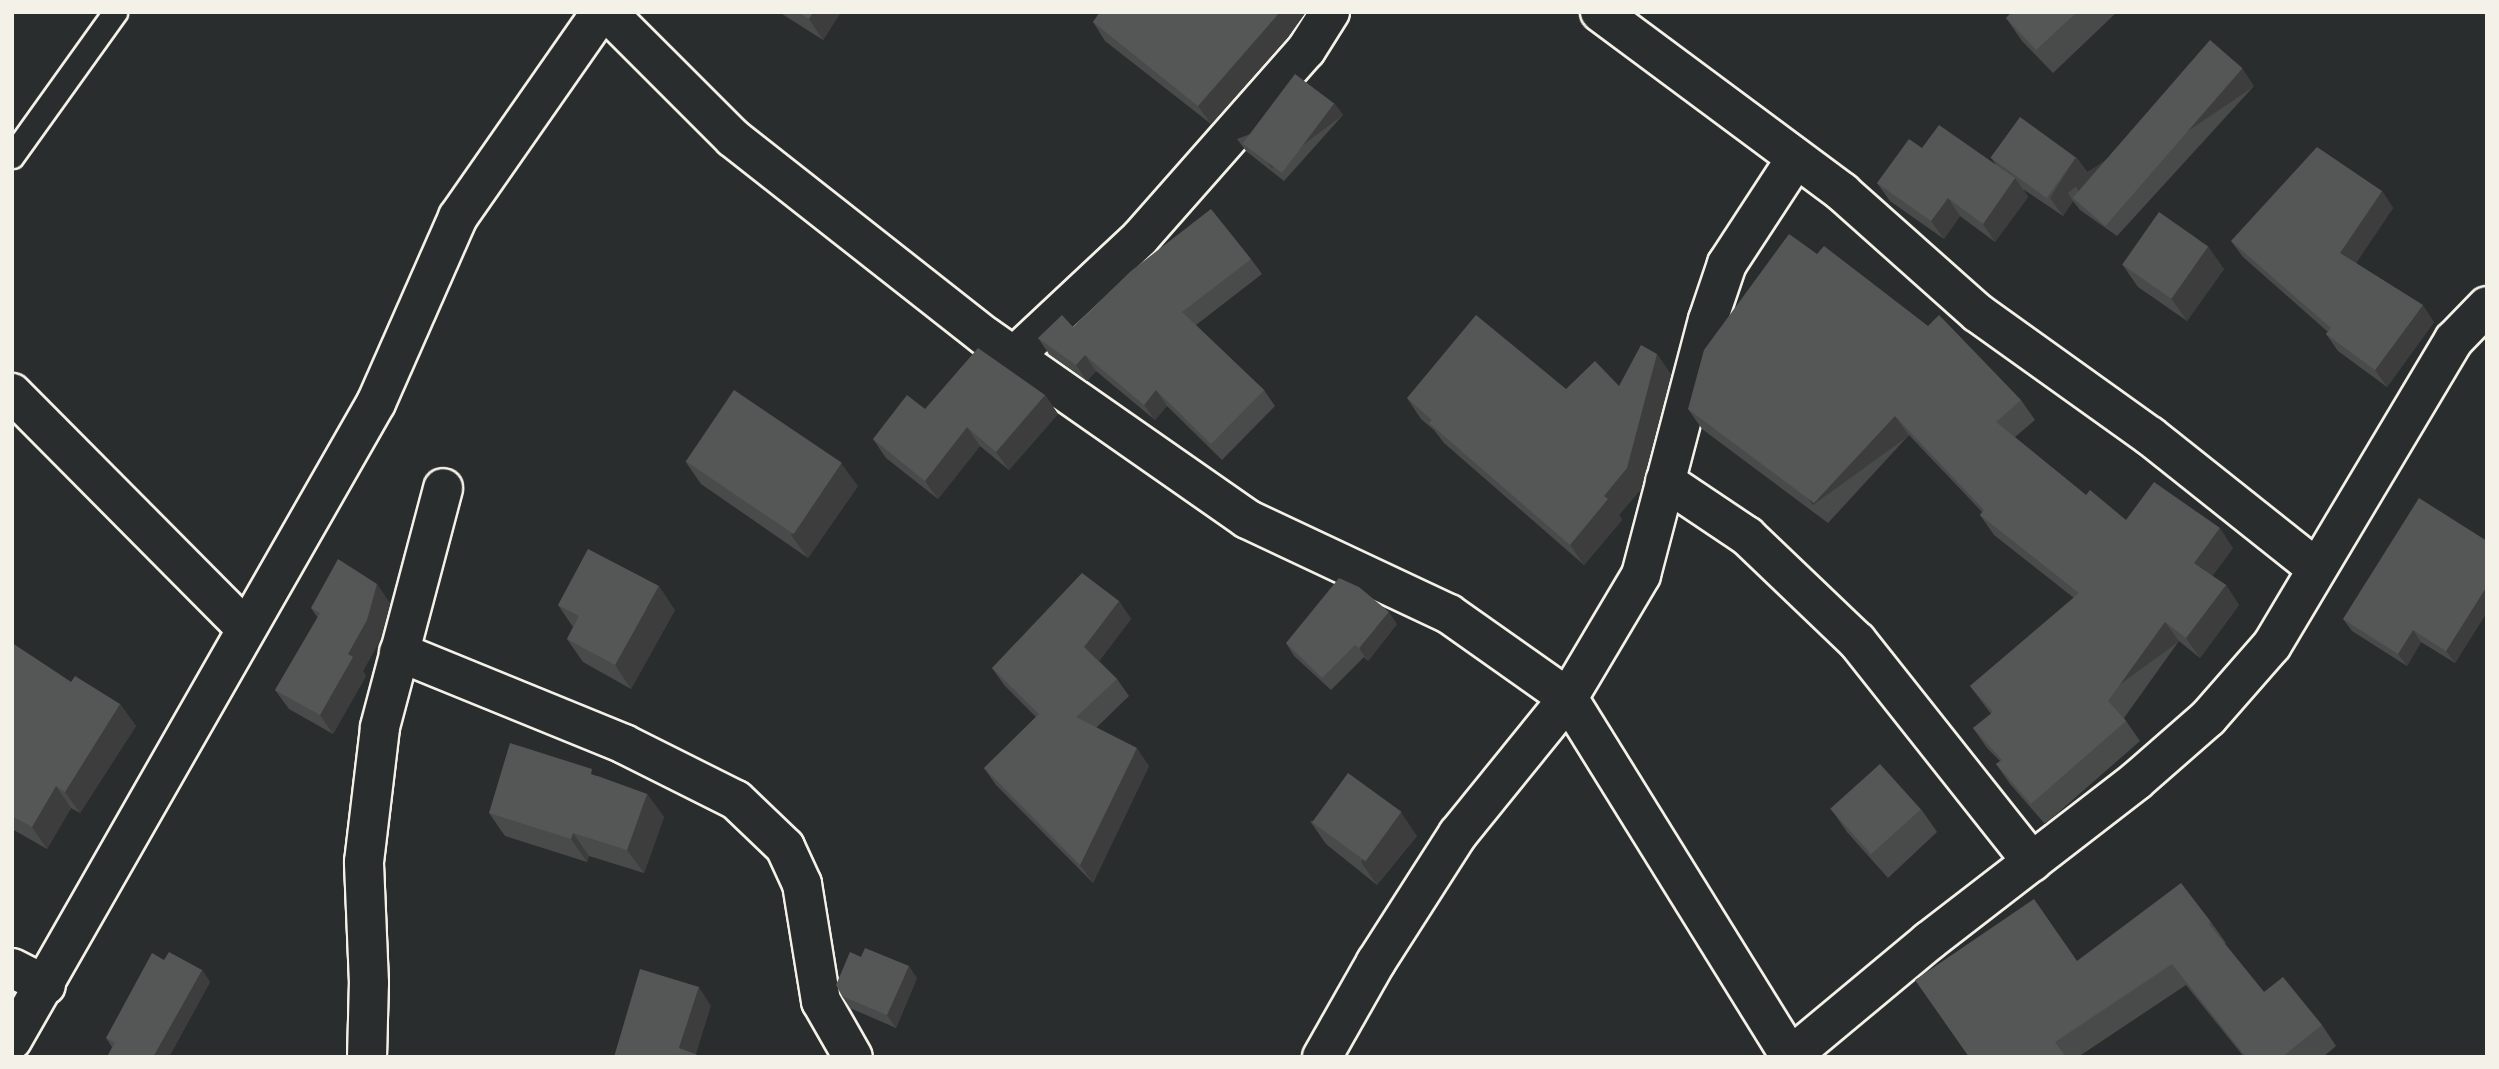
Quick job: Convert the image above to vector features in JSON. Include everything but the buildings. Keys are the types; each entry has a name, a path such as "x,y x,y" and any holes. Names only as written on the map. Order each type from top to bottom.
{"street":[{"path":"12,1040 46,985 376,403 458,217 601,12"},
{"path":"607,12 733,138 1013,357 1247,519 1449,614 1568,698 1791,1057 1929,941 2136,781 2208,718 2272,645 2454,340 2487,306"},
{"path":"1013,357 1140,238 1306,50 1330,12"},
{"path":"1600,12 1842,192 1978,313 2150,436 2316,568"},
{"path":"1322,1057 1376,962 1458,834 1568,698 1641,575 1708,320 1727,264 1796,158"},
{"path":"12,393 246,629"},
{"path":"1665,481 1747,536 1857,641 2032,862"},
{"path":"367,1057 369,984 364,862 380,727 443,488"},
{"path":"399,652 624,744 736,800 785,847 803,884 821,1001 853,1057"},
{"path":"12,968 46,985"}],"lane":[{"path":"12,156 116,12"}]}
